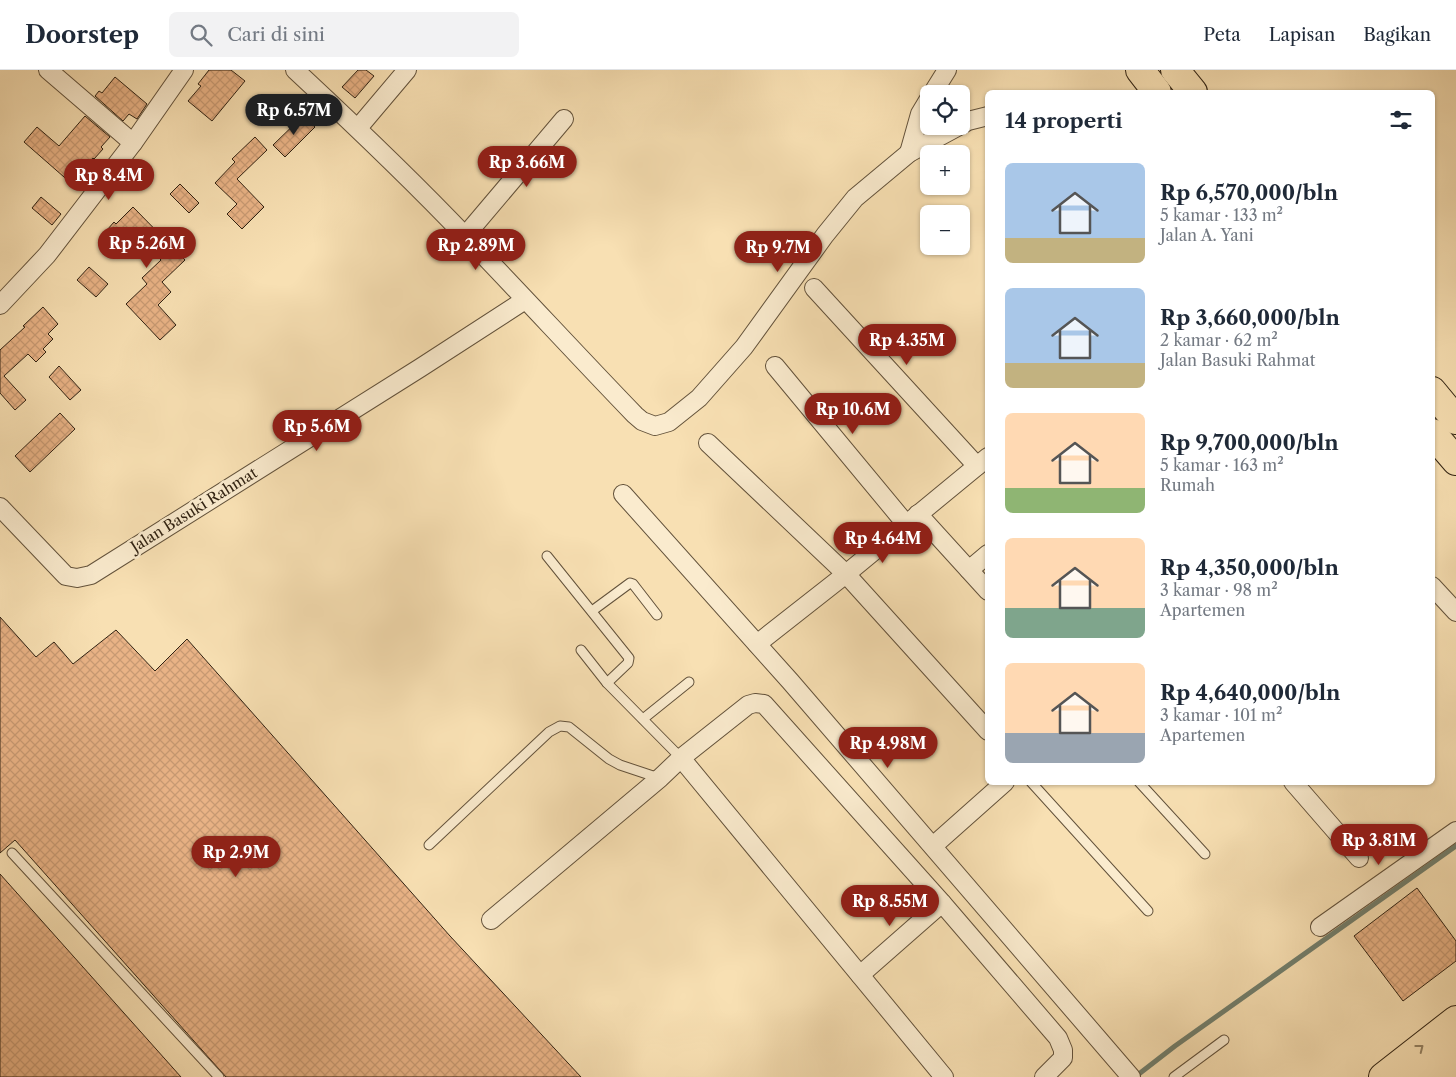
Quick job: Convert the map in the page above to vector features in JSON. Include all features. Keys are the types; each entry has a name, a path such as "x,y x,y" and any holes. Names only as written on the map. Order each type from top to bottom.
{"highway":[{"path":"1140,70 1155,90"},
{"path":"1175,70 1190,90"},
{"path":"1435,395 1456,420"},
{"path":"1435,436 1456,461"},
{"path":"1383,1077 1456,1020"},
{"path":"1417,1077 1456,1047"},
{"path":"1452,1077 1456,1071"}],"street":[{"path":"48,70 133,143"},
{"path":"0,305 47,255 133,143 184,70"},
{"path":"295,70 358,128 466,236 564,343 642,421 655,426 669,422 699,398 744,348 825,235 855,198 909,153 943,135"},
{"path":"358,128 407,70"},
{"path":"938,85 947,70"},
{"path":"909,153 920,114"},
{"path":"970,120 985,117"},
{"path":"466,236 564,119"},
{"path":"757,644 846,574 982,462 814,288"},
{"name":"Jalan Basuki Rahmat","path":"0,507 66,576 77,578 90,575 525,300"},
{"path":"775,366 912,519 969,570 985,588"},
{"path":"708,443 846,574 985,728"},
{"path":"623,494 757,644 1128,1073"},
{"path":"969,570 985,557"},
{"path":"1435,589 1456,612"},
{"path":"491,920 660,778 681,758 748,705 755,703 764,704 942,903 1061,1044 1064,1054 1062,1061 1044,1077"},
{"path":"681,758 944,1077"},
{"path":"932,846 1002,785"},
{"path":"1296,785 1359,858"},
{"path":"1320,927 1456,831"},
{"path":"860,975 942,903"}],"lane":[{"path":"547,556 629,658 628,663 607,683"},
{"path":"592,611 630,584 633,584 657,615"},
{"path":"581,650 607,683 681,758"},
{"path":"643,719 689,682"},
{"path":"429,845 548,732 560,726 569,727 609,759 620,765 660,778"},
{"path":"1034,785 1148,911"},
{"path":"1142,785 1205,854"},
{"path":"12,852 219,1077"},
{"path":"1174,1077 1224,1040"}],"building":[{"path":"209,70 231,70 245,81 212,121 188,101 201,86 198,84"},
{"path":"358,70 366,70 374,76 355,98 342,87"},
{"path":"115,77 147,104 137,119 129,114 123,121 95,96 99,91 102,93"},
{"path":"304,115 315,127 285,157 273,145"},
{"path":"85,116 110,137 101,147 103,149 93,158 72,184 24,142 37,127 59,146"},
{"path":"255,137 267,150 237,179 264,207 242,229 227,214 237,204 215,183 235,162 232,159"},
{"path":"180,184 199,203 189,213 170,194"},
{"path":"41,197 61,214 52,225 32,208"},
{"path":"133,207 185,260 162,282 171,292 158,305 176,325 160,340 126,304 147,284 142,278 161,260 139,238 120,257 100,238 114,222 116,224"},
{"path":"89,267 108,284 96,297 77,280"},
{"path":"43,307 58,324 48,334 53,339 43,349 46,352 36,362 28,354 4,376 26,400 15,410 0,393 0,350"},
{"path":"59,366 81,390 70,400 49,377"},
{"path":"60,413 75,429 30,472 15,456"},
{"path":"0,617 36,657 54,642 73,664 116,630 155,671 187,639 450,936 581,1077 226,1077 15,840 0,853"},
{"path":"0,874 181,1077 0,1077"},
{"path":"1417,888 1456,941 1456,961 1403,1001 1354,936"}],"waterway":[{"path":"1135,1077 1175,1046 1456,846"}]}
